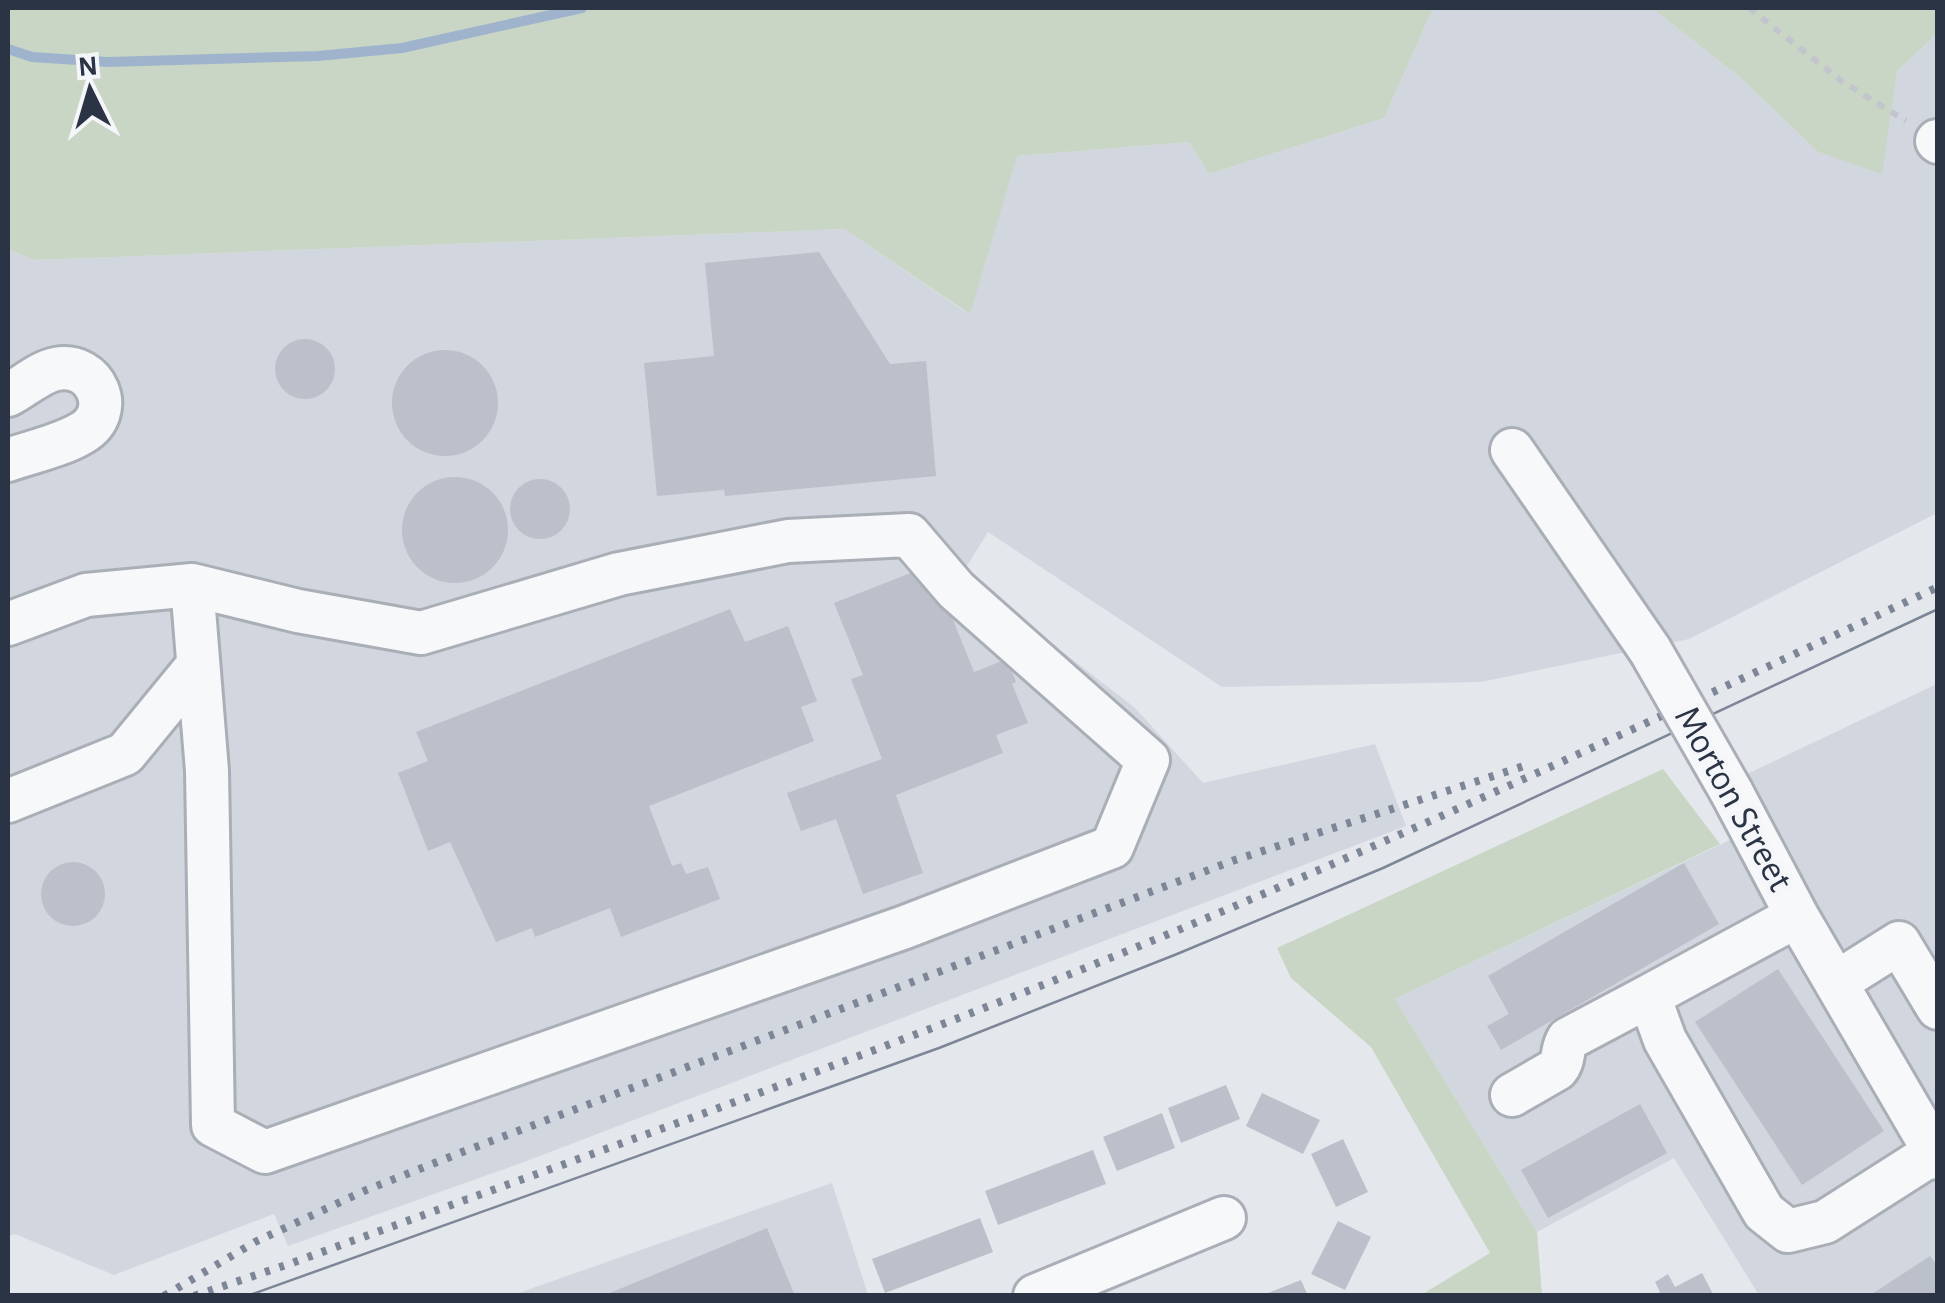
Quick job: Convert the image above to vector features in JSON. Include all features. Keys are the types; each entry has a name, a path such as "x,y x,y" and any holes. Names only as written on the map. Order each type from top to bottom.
{"street":[{"path":"8,396 56,369 82,371 96,384 102,402 98,417 84,433 8,460"},
{"name":"Morton Street","path":"1512,450 1650,650 1732,793 1796,916 1936,1154"},
{"path":"8,624 86,595 192,585 298,611 421,633 619,574 788,541 910,535 956,590 1148,760 1112,847 905,927 265,1152 213,1125 207,771 192,585"},
{"path":"8,800 125,754 198,665"},
{"path":"1512,1094 1557,1069 1568,1039 1796,916"},
{"path":"1837,982 1899,943 1938,1008"},
{"path":"1649,996 1666,1040 1764,1212 1788,1231 1825,1222 1936,1154"},
{"path":"1035,1296 1224,1218"}],"path":[{"path":"1749,8 1843,82 1937,141"}],"shaded area":[{"path":"1433,8 1652,8 1742,79 1818,152 1881,173 1897,71 1937,34 1937,513 1689,639 1481,682 1222,687 988,532 962,574 1135,708 1203,783 1375,744 1406,826 521,1163 288,1246 274,1214 114,1275 15,1234 8,1236 8,249 35,260 844,229 969,314 1016,156 1189,142 1209,174 1384,118"},
{"path":"1937,684 1937,1295 1759,1295 1674,1158 1537,1232 1395,999 1770,821 1745,775"},
{"path":"832,1183 868,1295 510,1296"}],"green space":[{"path":"8,8 1433,8 1384,118 1209,174 1189,142 1017,156 970,314 844,229 35,260 8,249"},
{"path":"1652,8 1937,8 1937,34 1897,71 1882,174 1818,152 1742,79"},
{"path":"1663,769 1720,844 1395,999 1537,1232 1542,1295 1421,1295 1490,1253 1371,1047 1291,978 1277,948"}],"building":[{"path":"819,252 890,364 926,361 936,476 725,496 724,490 657,496 644,363 714,356 705,263"},
{"path":"305,339 327,347 335,369 327,391 305,399 283,391 275,369 283,347"},
{"path":"445,350 465,354 483,365 494,383 498,403 494,423 483,441 465,452 445,456 425,452 407,441 396,423 392,403 396,383 407,365 425,354"},
{"path":"455,477 475,481 493,492 504,510 508,530 504,550 493,568 475,579 455,583 435,579 417,568 406,550 402,530 406,510 417,492 435,481"},
{"path":"540,479 562,487 570,509 562,531 540,539 518,531 510,509 518,487"},
{"path":"931,565 974,672 1007,659 1016,682 1012,684 1028,723 996,735 1003,753 896,795 923,873 863,894 836,819 801,831 787,793 882,759 851,679 863,675 834,603"},
{"path":"730,609 745,642 788,626 817,701 801,707 814,741 649,806 672,866 681,863 686,874 708,867 720,899 621,937 610,908 535,937 532,928 496,942 450,842 428,851 398,773 428,761 416,732"},
{"path":"73,862 96,871 105,894 96,917 73,926 50,917 41,894 50,871"},
{"path":"1684,863 1719,924 1501,1050 1487,1026 1509,1014 1488,976"},
{"path":"1778,969 1884,1131 1802,1185 1695,1022"},
{"path":"1226,1085 1240,1119 1181,1143 1168,1108"},
{"path":"1262,1093 1320,1120 1303,1154 1246,1126"},
{"path":"1640,1104 1667,1153 1548,1218 1521,1170"},
{"path":"1162,1113 1175,1148 1117,1171 1103,1137"},
{"path":"1343,1139 1368,1192 1336,1207 1311,1154"},
{"path":"1093,1150 1106,1184 998,1225 985,1191"},
{"path":"980,1218 993,1252 885,1293 872,1259"},
{"path":"1338,1221 1371,1237 1345,1290 1311,1274"},
{"path":"767,1228 795,1296 605,1296 605,1295"},
{"path":"1930,1256 1938,1267 1938,1296 1869,1296"},
{"path":"1702,1273 1714,1296 1654,1296 1660,1292 1655,1282 1668,1274 1675,1287"},
{"path":"1301,1280 1308,1296 1263,1296 1263,1295"}],"waterway":[{"path":"8,49 32,57 108,62 318,56 402,48 582,8"}],"tram line":[{"path":"247,1296 939,1048 1177,954 1383,868 1938,609"}],"railway":[{"path":"194,1296 733,1102 1171,933 1461,807 1938,587"},
{"path":"164,1296 255,1242 364,1191 465,1151 1235,860 1527,765"}]}
